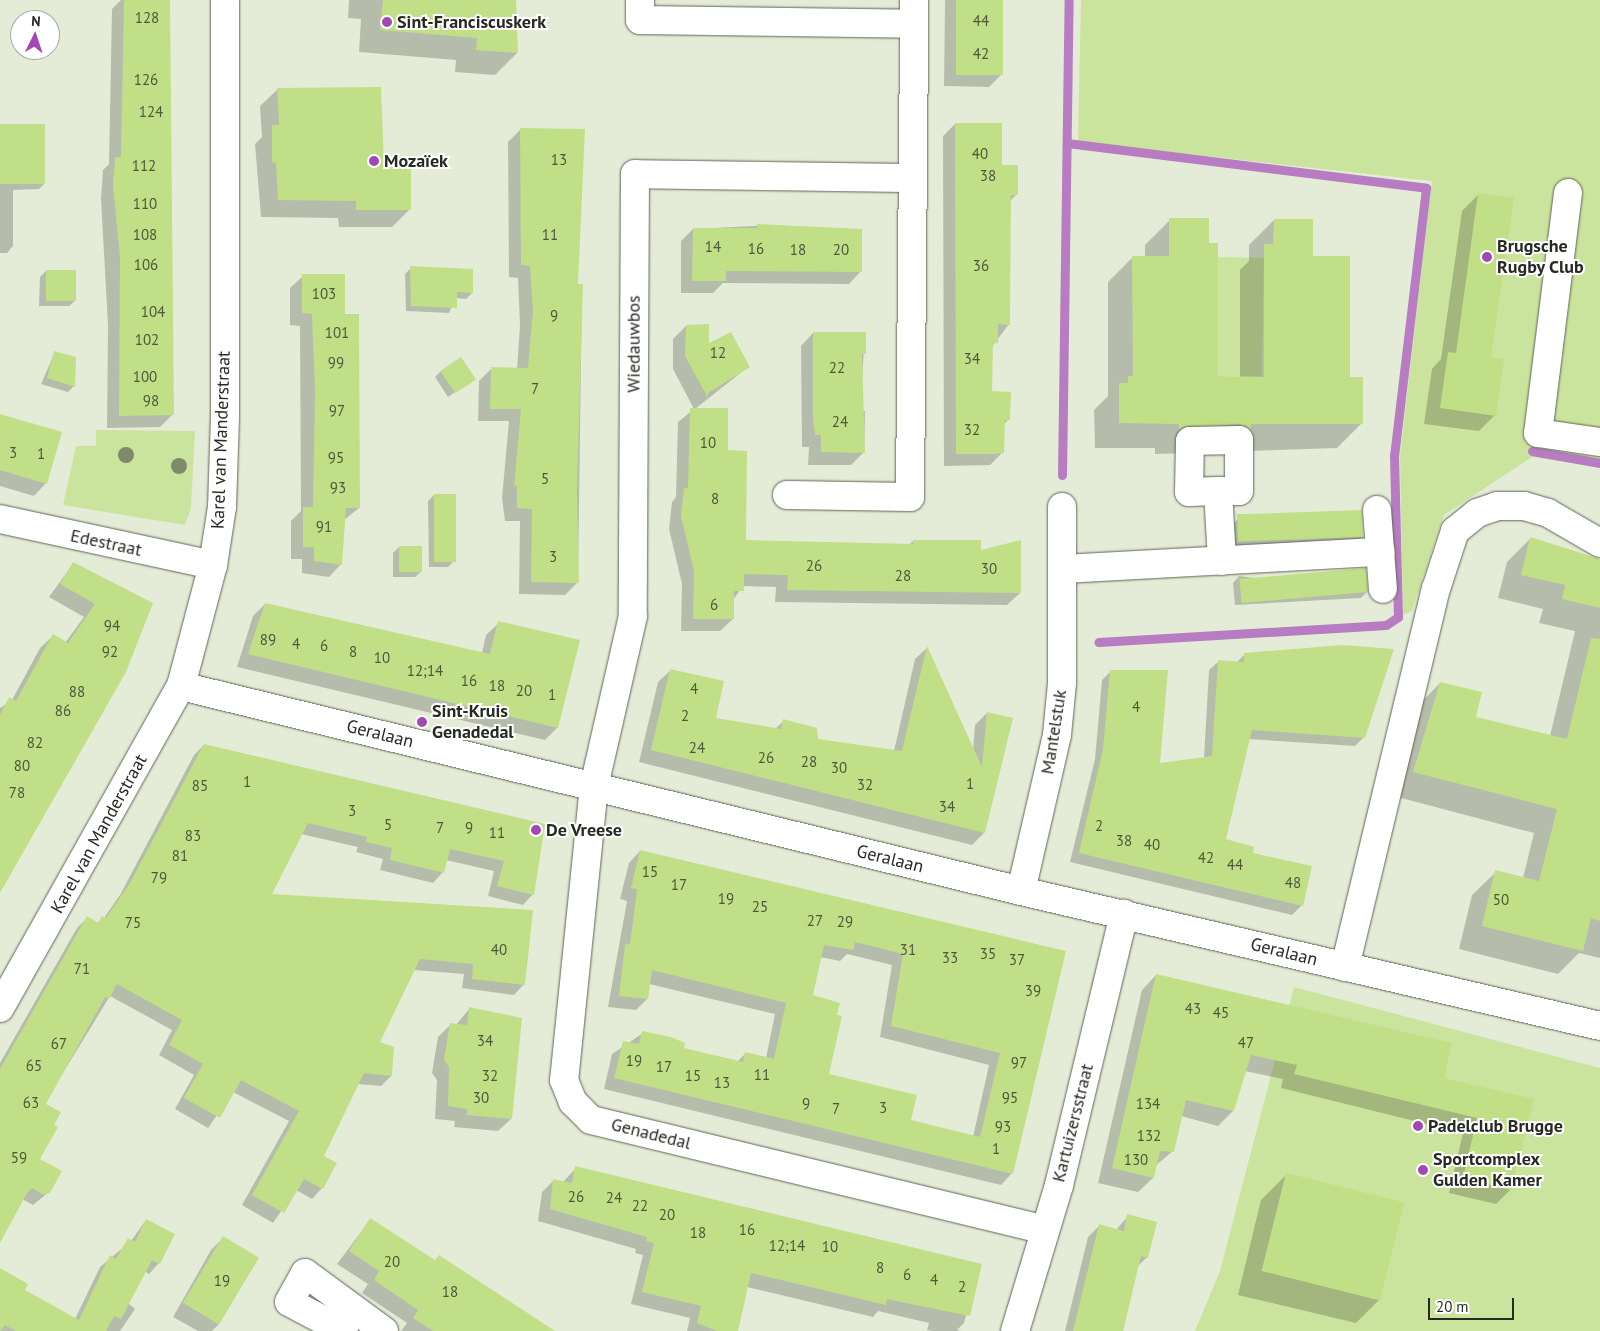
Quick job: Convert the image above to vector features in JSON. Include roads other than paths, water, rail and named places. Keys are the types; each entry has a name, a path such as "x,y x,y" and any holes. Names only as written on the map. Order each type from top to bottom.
{"street":[{"name":"Karel van Manderstraat","path":"0,1008 181,686 213,566 222,507 225,417 225,0"},
{"path":"640,0 640,20 914,12 911,178 910,497 787,495"},
{"name":"Wiedauwbos","path":"594,786 633,616 635,174 911,178"},
{"path":"1568,193 1538,433 1600,442"},
{"path":"1218,491 1222,561"},
{"path":"1345,967 1423,642 1455,531 1477,513 1497,506 1524,506 1548,513 1600,543"},
{"name":"Mantelstuk","path":"1021,891 1057,735 1063,569 1062,507"},
{"path":"1377,510 1383,589"},
{"name":"Edestraat","path":"0,519 213,566"},
{"path":"1063,569 1381,552"},
{"name":"Geralaan","path":"181,686 1021,891 1600,1026"},
{"name":"Genadedal","path":"594,786 564,1080 573,1102 591,1120 1045,1230"},
{"name":"Kartuizersstraat","path":"1015,1331 1045,1230 1124,914"},
{"path":"344,1331 289,1302 305,1273 384,1331"}],"waterway":[{"path":"1062,475 1069,0"},
{"path":"1067,143 1426,188 1394,455 1398,617 1386,625 1099,642"},
{"path":"1532,451 1600,463"}],"place":[{"name":"Sint-Franciscuskerk","path":"387,22"},
{"name":"Mozaïek","path":"374,161"},
{"name":"Brugsche Rugby Club","path":"1487,257"},
{"name":"Sint-Kruis Genadedal","path":"422,722"},
{"name":"De Vreese","path":"536,830"},
{"name":"Padelclub Brugge","path":"1418,1126"},
{"name":"Sportcomplex Gulden Kamer","path":"1423,1170"}]}
